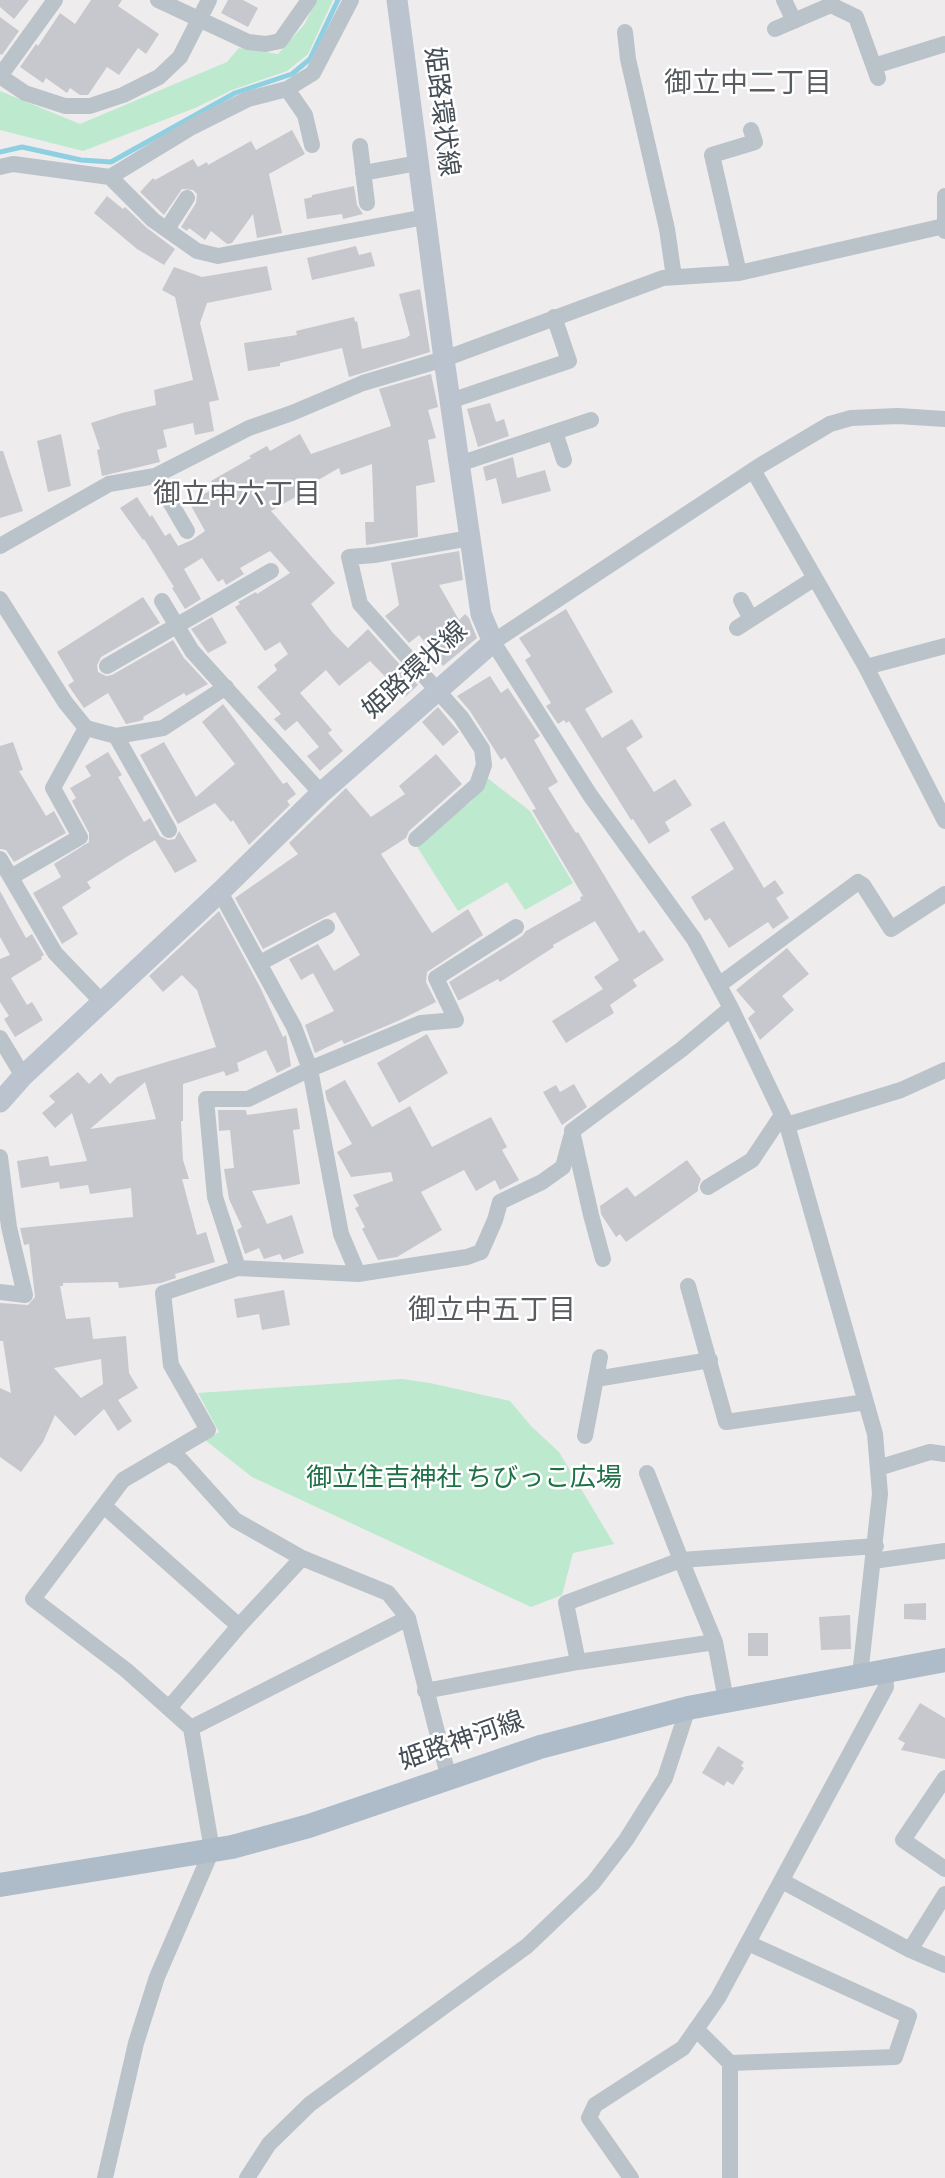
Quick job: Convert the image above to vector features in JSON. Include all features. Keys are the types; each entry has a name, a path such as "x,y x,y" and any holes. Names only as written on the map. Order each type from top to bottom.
{"main road":[{"name":"姫路環状線","path":"0,1102 23,1076 220,892 321,793 493,642 481,614 397,0"},
{"name":"姫路神河線","path":"0,1885 212,1850 297,1829 540,1747 688,1708 945,1660"}],"street":[{"path":"55,0 0,76 25,93 65,106 90,106 123,95 159,77 180,57 209,0"},
{"path":"158,0 248,42 266,44 280,41 309,0"},
{"path":"110,177 192,127 248,99 287,89 313,73 351,0"},
{"path":"784,0 794,21"},
{"path":"775,29 831,5 856,17 876,72 945,44"},
{"path":"625,32 628,59 667,229 674,278"},
{"path":"287,89 305,115 312,145"},
{"path":"739,273 712,155 755,142 751,130"},
{"path":"360,146 367,203"},
{"path":"363,173 418,163"},
{"path":"0,167 13,164 110,177 153,220 197,251 218,256 425,217"},
{"path":"945,196 945,231"},
{"path":"167,229 187,198"},
{"path":"0,546 109,484 155,476 249,428 363,383 444,359 663,278 739,273 944,226"},
{"path":"450,401 569,361 554,317"},
{"path":"860,1675 880,1494 875,1434 784,1120 731,1008 694,939 590,795 493,642 754,470 830,424 851,418 898,416 945,419"},
{"path":"459,464 591,420"},
{"path":"555,432 564,460"},
{"path":"754,470 866,667 945,821"},
{"path":"155,476 187,531"},
{"path":"416,839 477,785 484,765 482,749 461,717 360,604 349,557 470,538"},
{"path":"107,666 271,571"},
{"path":"741,600 744,624 815,578"},
{"path":"0,599 65,702 86,728 117,736 163,728 226,687"},
{"path":"162,601 192,650 321,793"},
{"path":"866,667 945,646"},
{"path":"11,877 80,837 53,789 86,728"},
{"path":"117,736 169,830"},
{"path":"0,859 55,953 102,1002"},
{"path":"719,985 858,882 863,885 891,929 945,894"},
{"path":"220,892 294,1027 310,1069 341,1234 358,1274"},
{"path":"260,962 327,927"},
{"path":"238,1268 215,1197 206,1099 248,1099 310,1069 421,1023 456,1020 436,978 516,927"},
{"path":"105,2178 136,2043 156,1977 212,1850 191,1728 126,1670 33,1599 123,1480 208,1430 171,1365 163,1293 238,1268 358,1274 467,1257 481,1252 500,1202 563,1167 572,1132 731,1008"},
{"path":"0,1038 23,1076"},
{"path":"708,1187 752,1160 784,1120 901,1090 945,1070"},
{"path":"572,1132 603,1258"},
{"path":"0,1157 9,1227 25,1295 0,1292"},
{"path":"688,1286 726,1422 866,1402"},
{"path":"585,1436 600,1357"},
{"path":"596,1379 710,1360"},
{"path":"878,1468 930,1452 945,1454"},
{"path":"170,1454 181,1460 235,1520 302,1558 388,1593 408,1618 449,1779"},
{"path":"646,1473 715,1642 726,1700"},
{"path":"104,1506 239,1626"},
{"path":"578,1662 566,1603 681,1560 945,1551"},
{"path":"169,1708 302,1558"},
{"path":"191,1728 408,1618"},
{"path":"425,1691 578,1662 715,1642"},
{"path":"631,2178 589,2118 595,2105 682,2048 718,1998 886,1687 885,1671"},
{"path":"247,2178 269,2144 310,2104 527,1945 593,1883 626,1840 665,1778 688,1708"},
{"path":"945,1778 903,1840 945,1869"},
{"path":"782,1881 910,1950 945,1965"},
{"path":"910,1950 945,1894"},
{"path":"730,2063 895,2057 909,2016 748,1943"},
{"path":"696,2029 730,2063 730,2178"}],"green space":[{"path":"317,0 333,0 308,54 287,71 232,90 195,108 83,151 0,130 0,91 80,124 227,62 239,48 278,54 304,25"},
{"path":"486,777 530,811 573,883 525,910 507,882 458,911 416,845 472,801"},
{"name":"御立住吉神社 ちびっこ広場","path":"402,1379 510,1401 531,1426 559,1452 614,1544 573,1553 562,1595 531,1607 252,1477 205,1440 219,1432 198,1393"}],"building":[{"path":"0,0 29,0 14,19 0,7"},
{"path":"91,0 122,0 118,6 159,34 146,54 138,48 119,75 107,67 88,95 80,95 70,88 67,93 46,78 43,83 20,67 60,13 75,24"},
{"path":"228,0 243,0 258,8 248,27 221,13"},
{"path":"0,17 19,31 2,55 0,54"},
{"path":"292,130 305,154 269,174 282,233 257,238 253,214 232,243 227,244 211,231 205,240 189,228 187,231 181,227 196,203 197,194 193,190 182,189 164,215 140,192 153,178 155,180 193,159 198,167 207,162 208,165 251,141 256,150"},
{"path":"354,186 357,205 363,214 343,219 342,214 307,219 304,199"},
{"path":"107,196 123,209 125,207 175,249 164,265 137,249 94,213"},
{"path":"356,246 359,255 371,252 375,266 312,280 307,258"},
{"path":"267,266 272,290 207,303 200,323 219,400 209,402 214,431 195,435 193,423 163,430 167,447 157,450 160,462 102,476 97,450 100,449 91,423 156,405 154,390 193,380 175,297 162,290 174,267 202,277"},
{"path":"420,289 430,352 349,377 342,348 280,363 280,366 248,371 244,343 297,335 296,331 354,317 362,349 406,338 410,335 399,294"},
{"path":"431,374 438,407 428,410 436,438 428,440 435,482 416,486 418,537 366,545 365,522 374,522 372,464 341,475 339,468 297,492 299,495 271,511 335,583 311,604 333,633 348,648 368,629 418,685 405,697 370,661 339,686 326,670 300,693 332,730 328,733 343,751 320,771 307,756 319,747 297,721 285,731 274,719 281,714 257,687 277,670 274,665 288,654 280,642 265,651 235,607 240,604 238,602 256,592 257,594 290,573 270,551 240,568 244,574 226,585 223,579 218,582 202,558 184,569 201,599 185,609 144,539 120,508 137,497 165,536 170,533 178,546 192,540 205,531 189,502 215,488 211,481 267,446 270,451 300,434 311,454 391,426 379,389"},
{"path":"490,403 496,422 504,419 509,436 478,447 467,409"},
{"path":"61,434 71,486 48,492 37,441"},
{"path":"0,451 3,451 23,511 0,518"},
{"path":"513,457 517,478 545,470 551,491 502,504 496,478 486,481 483,467"},
{"path":"459,551 463,580 439,585 459,620 465,614 469,618 477,638 443,666 419,635 409,643 385,616 399,605 391,563"},
{"path":"143,597 160,623 101,657 97,665 98,672 106,676 112,675 173,640 184,658 208,684 186,696 184,693 140,721 126,724 108,693 84,708 68,685 74,681 57,652"},
{"path":"566,609 613,692 585,709 602,738 632,719 643,737 626,748 654,792 675,779 692,805 665,822 670,831 649,844 569,721 566,723 564,720 558,724 546,706 551,703 525,660 531,656 519,638"},
{"path":"212,617 227,643 208,653 191,629"},
{"path":"490,676 501,693 508,688 540,736 534,740 558,782 548,788 639,933 644,930 664,960 633,980 637,986 610,1005 614,1013 566,1043 552,1021 603,989 594,977 619,960 595,921 553,945 554,947 500,982 498,979 460,1000 449,982 526,931 581,900 580,897 583,896 532,810 536,809 505,757 501,760 470,711 457,696"},
{"path":"223,704 283,784 287,782 296,794 287,801 290,805 249,845 233,820 231,822 215,803 178,824 140,755 164,742 196,797 235,764 202,722"},
{"path":"438,707 459,732 443,746 422,722"},
{"path":"13,742 23,770 19,771 46,816 54,811 66,833 14,862 6,850 0,849 0,746"},
{"path":"108,752 122,775 118,777 144,822 150,818 160,836 168,840 175,839 179,831 197,861 175,873 155,840 128,856 87,882 91,888 62,907 78,934 62,944 33,893 61,877 54,864 89,842 89,833 72,801 76,798 70,788 91,776 85,766"},
{"path":"436,754 462,784 409,831 406,838 381,854 432,933 468,909 483,935 427,972 426,982 436,1002 344,1044 342,1040 315,1053 305,1025 334,1011 313,973 301,980 289,959 318,944 334,971 360,955 335,912 263,949 235,898 298,854 289,843 346,788 371,817 405,794 399,786"},
{"path":"724,821 764,888 775,880 784,893 776,898 789,918 773,929 768,922 729,948 710,918 705,921 691,897 734,869 710,829"},
{"path":"0,891 26,938 32,934 44,955 42,959 11,978 27,1005 32,1002 43,1020 15,1037 4,1019 9,1016 0,1002 0,959 10,955 0,937"},
{"path":"219,911 260,987 283,1037 286,1035 291,1066 277,1073 266,1050 237,1063 239,1071 226,1076 224,1071 183,1084 183,1160 189,1179 182,1179 197,1235 206,1232 215,1262 175,1274 176,1278 161,1283 119,1288 118,1282 63,1283 63,1286 60,1286 66,1319 90,1317 93,1339 126,1336 129,1373 138,1388 118,1400 132,1421 118,1431 104,1409 75,1436 55,1415 43,1442 21,1472 0,1457 0,1388 11,1393 3,1341 0,1341 0,1303 28,1305 35,1297 29,1244 24,1245 20,1228 133,1217 131,1188 90,1194 88,1185 60,1189 59,1182 21,1188 17,1161 48,1156 50,1166 87,1161 72,1113 55,1128 42,1113 55,1102 49,1096 78,1072 89,1084 101,1073 110,1084 117,1077 216,1047 197,990 182,975 163,992 149,976","holes":["145,1082 156,1119 90,1129","101,1359 103,1384 81,1398 54,1368"]},
{"path":"787,948 809,974 782,996 794,1010 760,1040 748,1018 755,1012 736,990"},
{"path":"427,1034 448,1073 399,1103 377,1063"},
{"path":"345,1080 372,1127 410,1106 432,1147 491,1117 507,1147 502,1150 519,1180 500,1190 495,1180 476,1191 464,1170 421,1192 442,1230 397,1257 378,1260 362,1229 365,1227 355,1208 359,1206 353,1195 393,1181 391,1172 351,1177 337,1152 352,1144 327,1100 325,1091"},
{"path":"574,1084 587,1107 562,1125 543,1092 556,1085 560,1092"},
{"path":"297,1108 300,1129 293,1130 300,1184 252,1191 267,1224 292,1215 304,1253 283,1260 280,1254 264,1259 259,1248 245,1254 237,1230 242,1227 229,1199 224,1169 234,1168 230,1130 219,1131 218,1110 246,1110 247,1115"},
{"path":"687,1160 701,1179 698,1191 626,1242 620,1234 616,1237 601,1214 600,1206 627,1187 635,1197"},
{"path":"284,1290 290,1325 262,1330 259,1314 237,1318 234,1299"},
{"path":"926,1603 926,1620 904,1619 904,1604"},
{"path":"850,1615 851,1649 821,1650 819,1617"},
{"path":"748,1633 768,1633 768,1656 748,1656"},
{"path":"920,1703 945,1718 945,1759 901,1750 905,1743 898,1739"},
{"path":"718,1746 744,1762 741,1766 744,1768 733,1785 727,1781 724,1786 702,1773"}],"waterway":[{"path":"0,152 22,147 81,160 111,162 235,93 292,74 310,59 338,0"}],"district":[{"name":"御立中二丁目","path":"748,85"},
{"name":"御立中六丁目","path":"237,496"},
{"name":"御立中五丁目","path":"492,1312"}]}
